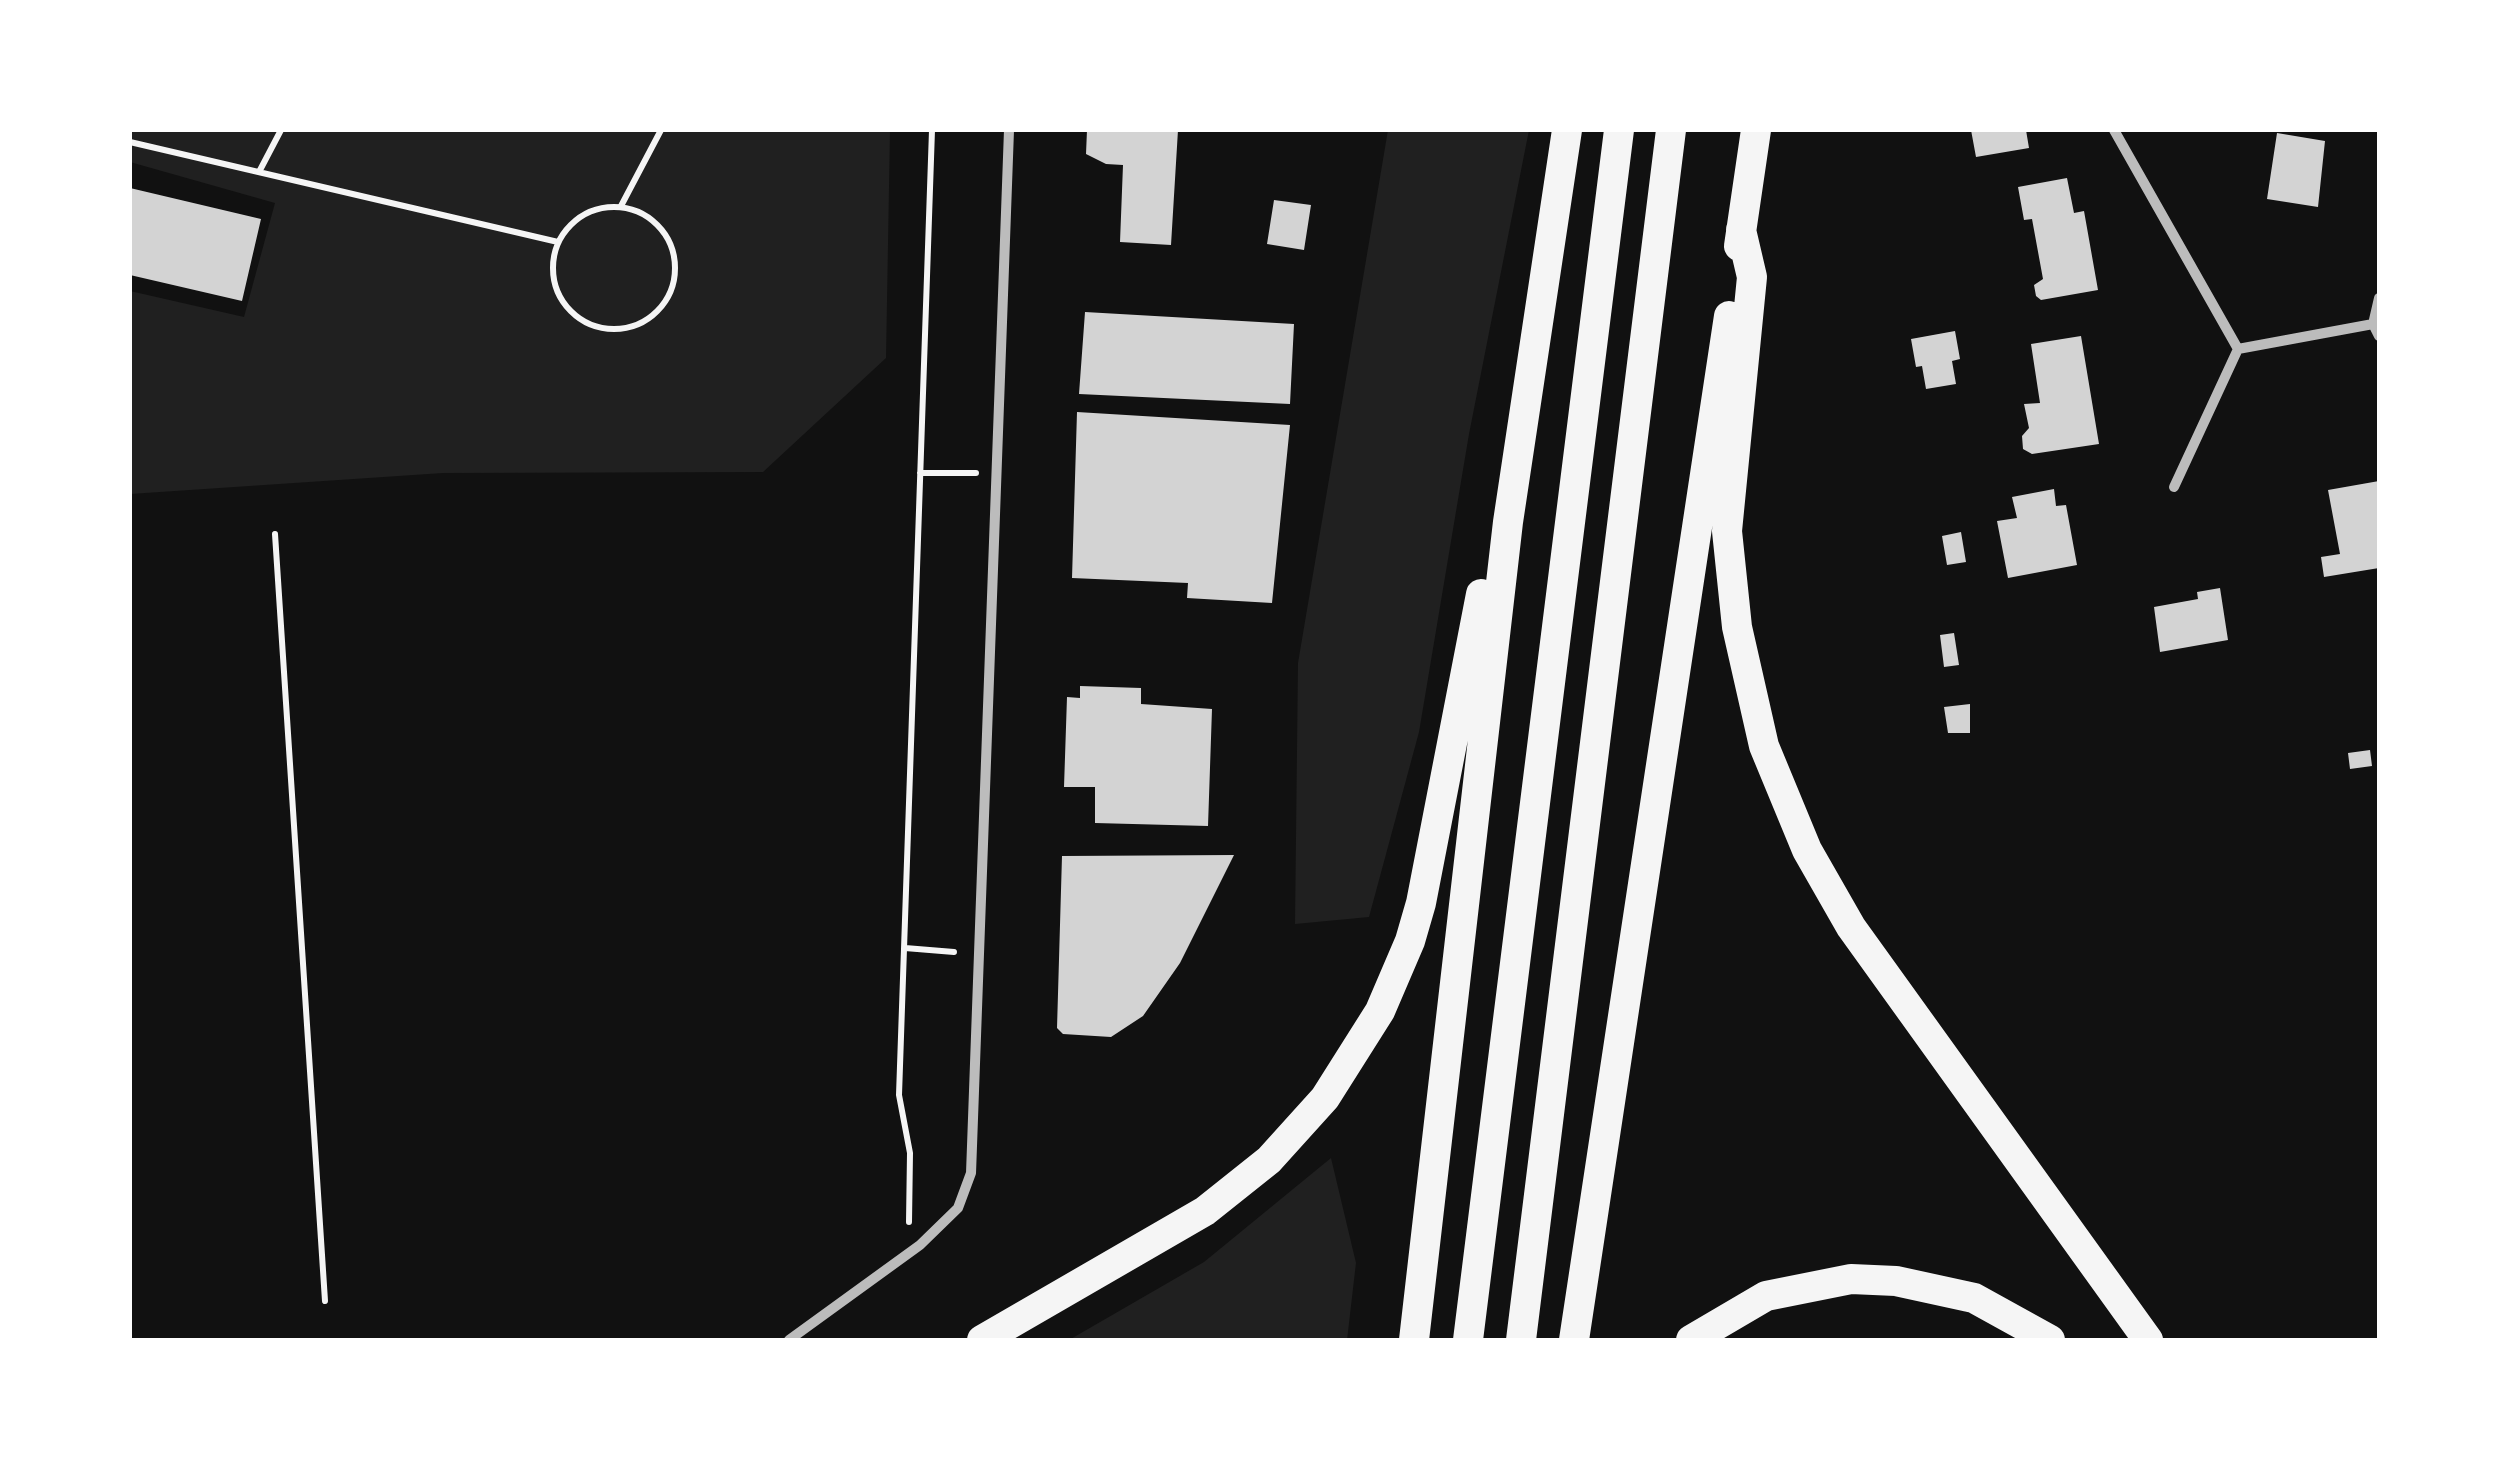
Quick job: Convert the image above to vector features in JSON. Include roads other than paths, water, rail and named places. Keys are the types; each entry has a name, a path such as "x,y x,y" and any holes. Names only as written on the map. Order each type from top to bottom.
{"highway":[{"path":"1414,1340 1508,522 1567,130"},
{"path":"1468,1340 1619,130"},
{"path":"1521,1340 1671,130"},
{"path":"1574,1340 1756,130"},
{"path":"1741,230 1752,277 1726,531 1737,627 1764,746 1807,850 1851,927 2148,1340"},
{"path":"982,1340 1158,1240 1244,1183 1325,1098 1361,1044 1396,975 1421,903 1486,564 1508,522"},
{"path":"1691,1340 1766,1296 1851,1279 1896,1281 1974,1298 2050,1340"}],"street":[{"path":"790,1340 908,1252 958,1208 971,1173 1009,130"},
{"path":"2114,130 2238,349"},
{"path":"2379,298 2372,324 2379,336"},
{"path":"2238,349 2372,324"},
{"path":"2174,487 2238,349"}]}
